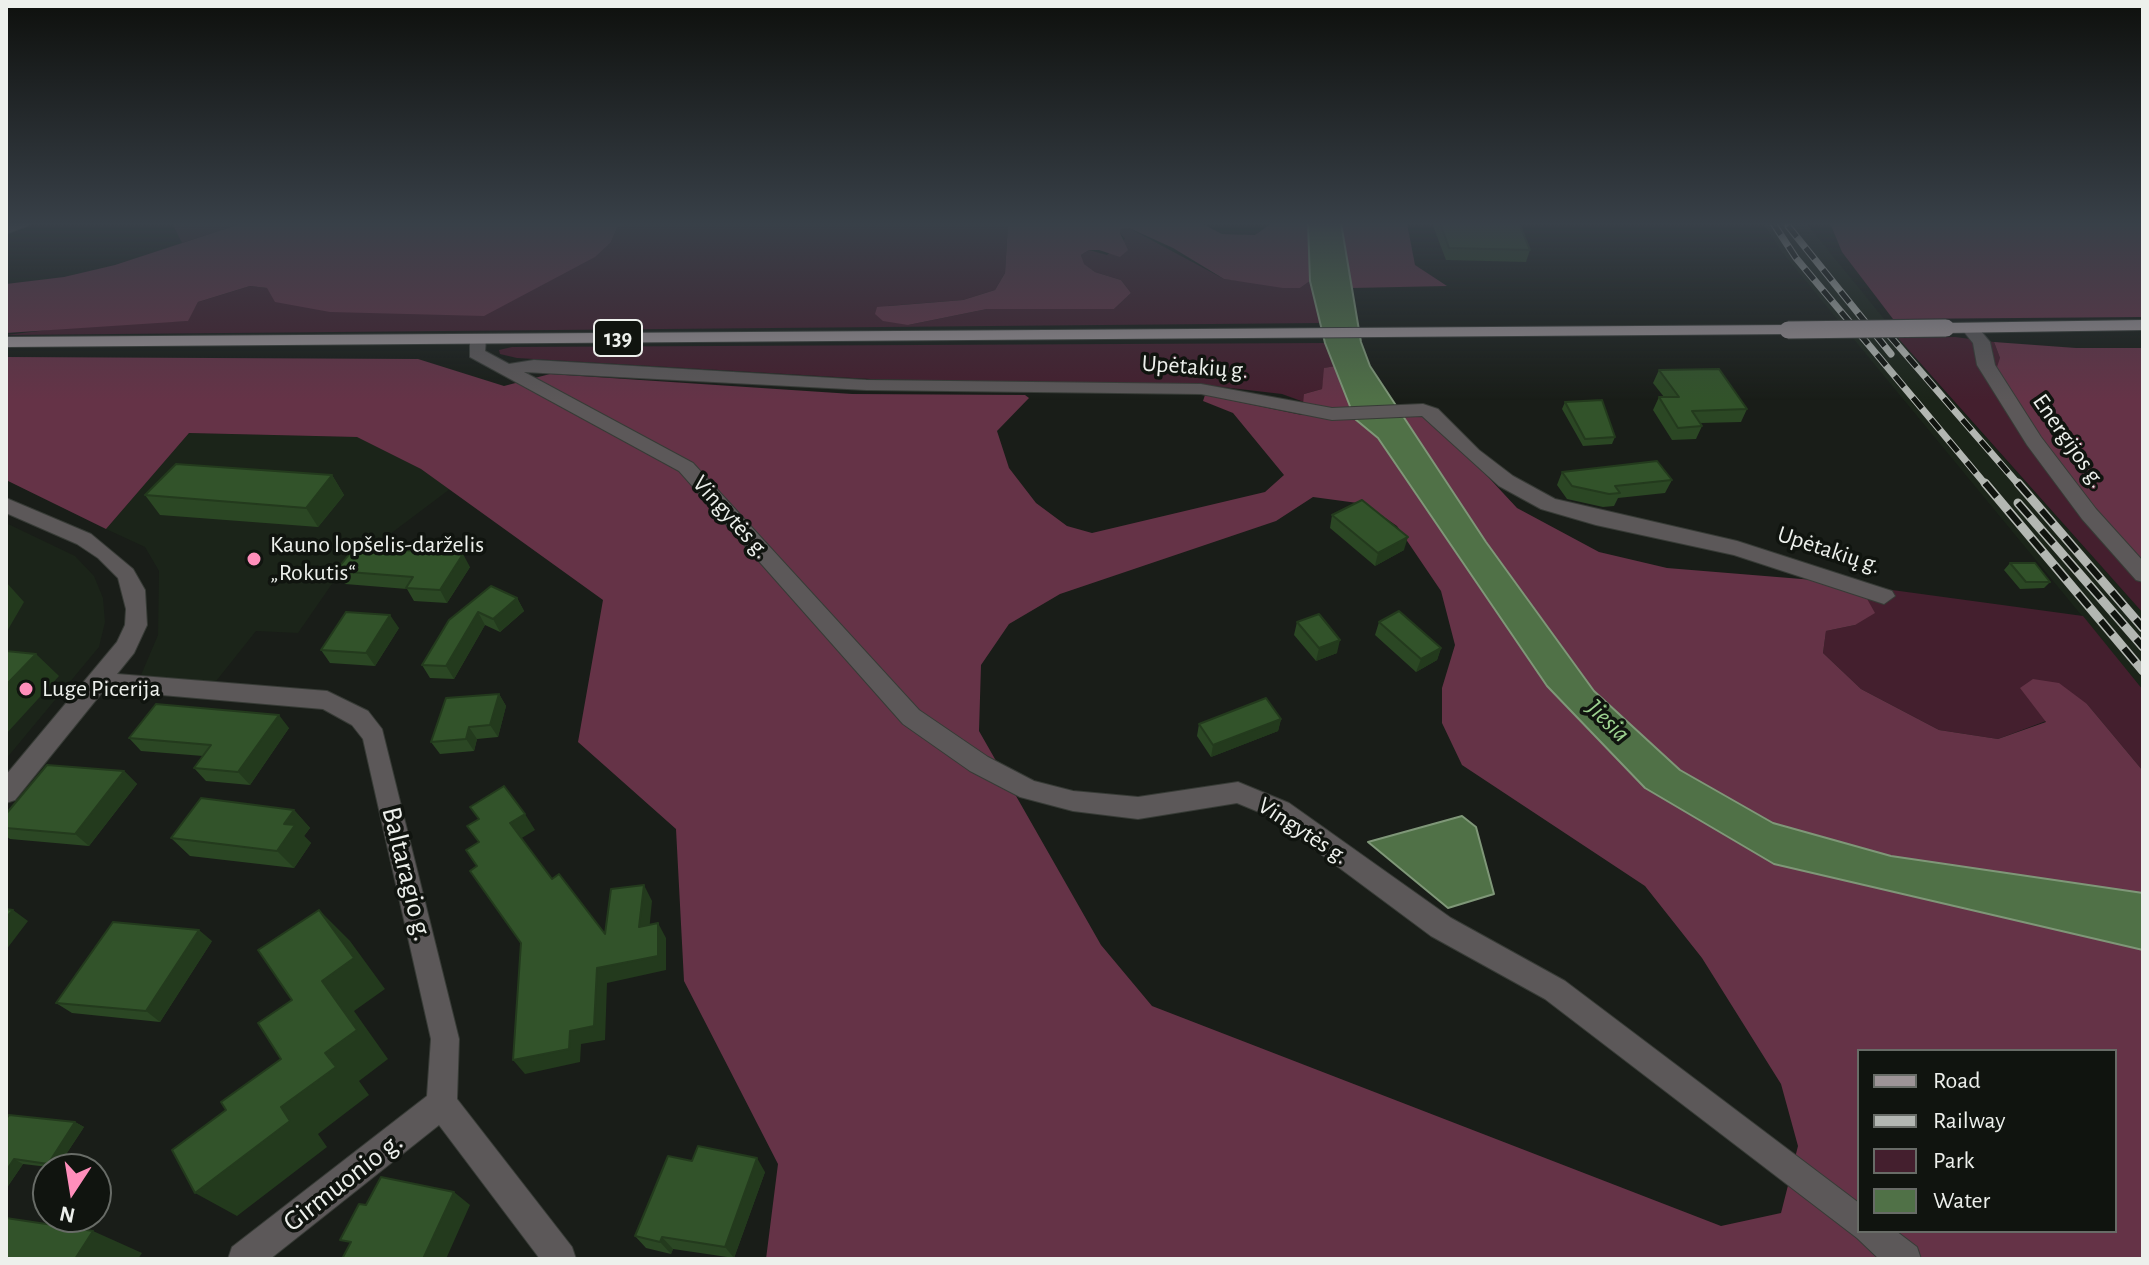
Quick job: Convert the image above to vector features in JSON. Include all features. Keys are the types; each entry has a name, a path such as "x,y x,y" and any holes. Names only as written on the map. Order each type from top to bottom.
{"main road":[{"name":"139","path":"6,342 2143,325"}],"street":[{"name":"Energijos g.","path":"1969,328 1981,342 1986,365 2034,441 2089,514 2143,575"},
{"name":"Vingytės g.","path":"478,339 476,353 686,467 911,717 979,764 1029,790 1073,801 1138,808 1238,792 1280,810 1441,927 1555,990 1857,1221"},
{"name":"Upėtakių g.","path":"504,370 534,365 866,385 1201,389 1251,396 1321,413 1408,410 1432,413 1506,481 1548,504 1596,518 1737,548 1884,596"},
{"path":"6,505 84,539 105,553 126,574 134,590 136,625 126,647 101,681 6,793"},
{"name":"Baltaragio g.","path":"101,681 327,700 360,718 374,736 445,1039 442,1104"},
{"path":"442,1104 560,1259"},
{"name":"Girmuonio g.","path":"244,1259 442,1104"},
{"path":"1872,1233 1905,1259"}],"shaded area":[{"path":"548,282 484,316 330,312 275,302 267,288 250,286 198,302 188,321 6,333 6,284"},
{"path":"1000,282 1123,282 1131,293 1114,309 987,309 908,325 883,321 875,314 877,307 963,300 995,290"},
{"path":"1244,282 1309,282 1300,288"},
{"path":"1351,282 1441,282 1447,286 1352,288"},
{"path":"1807,282 1854,282 1929,374 2143,613 2143,690"},
{"path":"1865,282 2143,282 2143,317 1893,319"},
{"path":"1994,342 2076,348 2143,348 2143,561 2107,524 2044,444 1996,370 2000,358"},
{"path":"6,357 418,359 504,386 550,374 852,394 1025,395 1029,398 997,431 1009,468 1036,503 1067,526 1092,533 1265,492 1284,475 1233,413 1203,401 1205,395 1302,415 1304,394 1322,389 1324,368 1335,366 1355,419 1378,438 1547,686 1645,788 2143,950 2143,1259 766,1259 778,1164 684,981 676,829 578,742 603,600 421,469 357,437 189,433 106,529 6,480","holes":["1313,497 1365,504 1397,526 1441,591 1455,645 1442,688 1442,723 1462,765 1645,886 1702,958 1781,1084 1798,1146 1781,1213 1721,1226 1152,1006 1101,945 979,731 981,665 1009,624 1060,594 1276,521"]},
{"path":"1415,414 1437,422 1517,508 1599,552 1667,568 1826,581 1866,597 1875,613 1855,625 1826,631 1823,653 1861,689 1939,730 1998,739 2046,722 2020,688 2033,679 2059,683 2087,704 2143,771 2143,893 1891,856 1773,823 1680,770 1594,691 1486,542 1403,416"},
{"name":"Kauno lopšelis-darželis „Rokutis“","path":"189,433 357,437 421,469 450,489 341,571 298,633 256,631 213,685 141,675 158,635 159,571 145,547 106,529"},
{"path":"6,523 75,556 94,576 103,598 105,622 99,647 6,759"}],"green space":[{"path":"312,282 1000,282 995,290 963,300 888,306 908,325 987,309 1114,309 1131,293 1123,282 1250,282 1300,288 1310,282 1322,323 6,335 97,324 187,321 198,302 250,286 267,288"},
{"path":"1955,337 1994,342 2000,358 2143,561 2143,613 1898,338"},
{"path":"1325,343 1335,366 1325,368 1322,389 1304,394 1304,402 1282,394 1214,386 870,379 517,358 500,354 499,350 512,347"},
{"path":"1826,581 2083,616 2143,690 2143,771 2087,704 2021,688 2046,721 1998,739 1939,730 1861,689 1823,653 1826,631 1855,625"}],"water":[{"name":"Jiesia","path":"1310,282 1351,282 1361,342 1370,366 1486,542 1594,691 1680,770 1773,823 1891,856 2143,893 2143,950 1774,864 1645,788 1547,686 1378,438 1355,419 1325,343"},
{"path":"1462,816 1476,827 1494,894 1448,908 1368,842"}],"building":[{"path":"1719,369 1747,409 1692,411 1702,426 1678,428 1659,397 1679,397 1659,370"},
{"path":"1602,400 1615,437 1585,439 1565,402"},
{"path":"1657,461 1672,480 1615,486 1620,493 1609,494 1572,486 1562,472"},
{"path":"176,464 332,475 306,508 145,495"},
{"path":"1362,500 1408,537 1378,553 1332,515"},
{"path":"355,547 463,554 440,590 406,588 413,577 336,571"},
{"path":"2010,563 2035,563 2050,582 2026,582"},
{"path":"491,586 517,598 493,619 478,612 446,666 422,665 449,620"},
{"path":"1399,611 1441,648 1421,659 1379,622"},
{"path":"346,612 390,615 366,653 321,650"},
{"path":"1319,614 1340,640 1319,648 1297,622"},
{"path":"6,651 36,654 6,685"},
{"path":"499,694 490,725 469,727 466,739 431,742 446,698"},
{"path":"1266,698 1281,719 1213,745 1199,724"},
{"path":"156,704 279,715 238,772 194,768 211,745 129,738"},
{"path":"47,765 124,771 75,834 6,828 6,814"},
{"path":"504,786 525,814 510,823 552,879 559,874 605,934 611,889 644,885 639,927 658,923 658,956 597,968 594,1026 570,1031 569,1049 513,1060 521,943 470,871 477,866 466,850 479,842 467,826 479,819 470,807"},
{"path":"201,798 294,810 284,824 295,825 277,851 171,838"},
{"path":"319,910 354,958 322,981 357,1030 325,1053 336,1067 281,1107 290,1121 195,1193 172,1150 226,1110 221,1102 281,1059 258,1023 292,1000 258,950"},
{"path":"113,922 199,930 146,1011 56,1003"},
{"path":"9,1115 75,1122 55,1153 32,1153 32,1162 14,1159 6,1171 6,1119"},
{"path":"698,1146 757,1158 725,1247 662,1237 660,1242 635,1236 668,1156 692,1161"},
{"path":"381,1177 454,1192 423,1259 342,1259 351,1242 340,1240 359,1204 366,1205"},
{"path":"6,1218 32,1222 32,1233 92,1233 75,1259 6,1259"}],"railway":[{"path":"1816,282 1986,485"},
{"path":"1833,282 1891,354"},
{"path":"1889,335 2019,485"},
{"path":"1985,483 2143,671"},
{"path":"2018,483 2143,628"},
{"path":"2018,503 2143,647"}],"place":[{"name":"Kauno lopšelis-darželis „Rokutis“","path":"254,559"},
{"name":"Luge Picerija","path":"26,689"}]}
